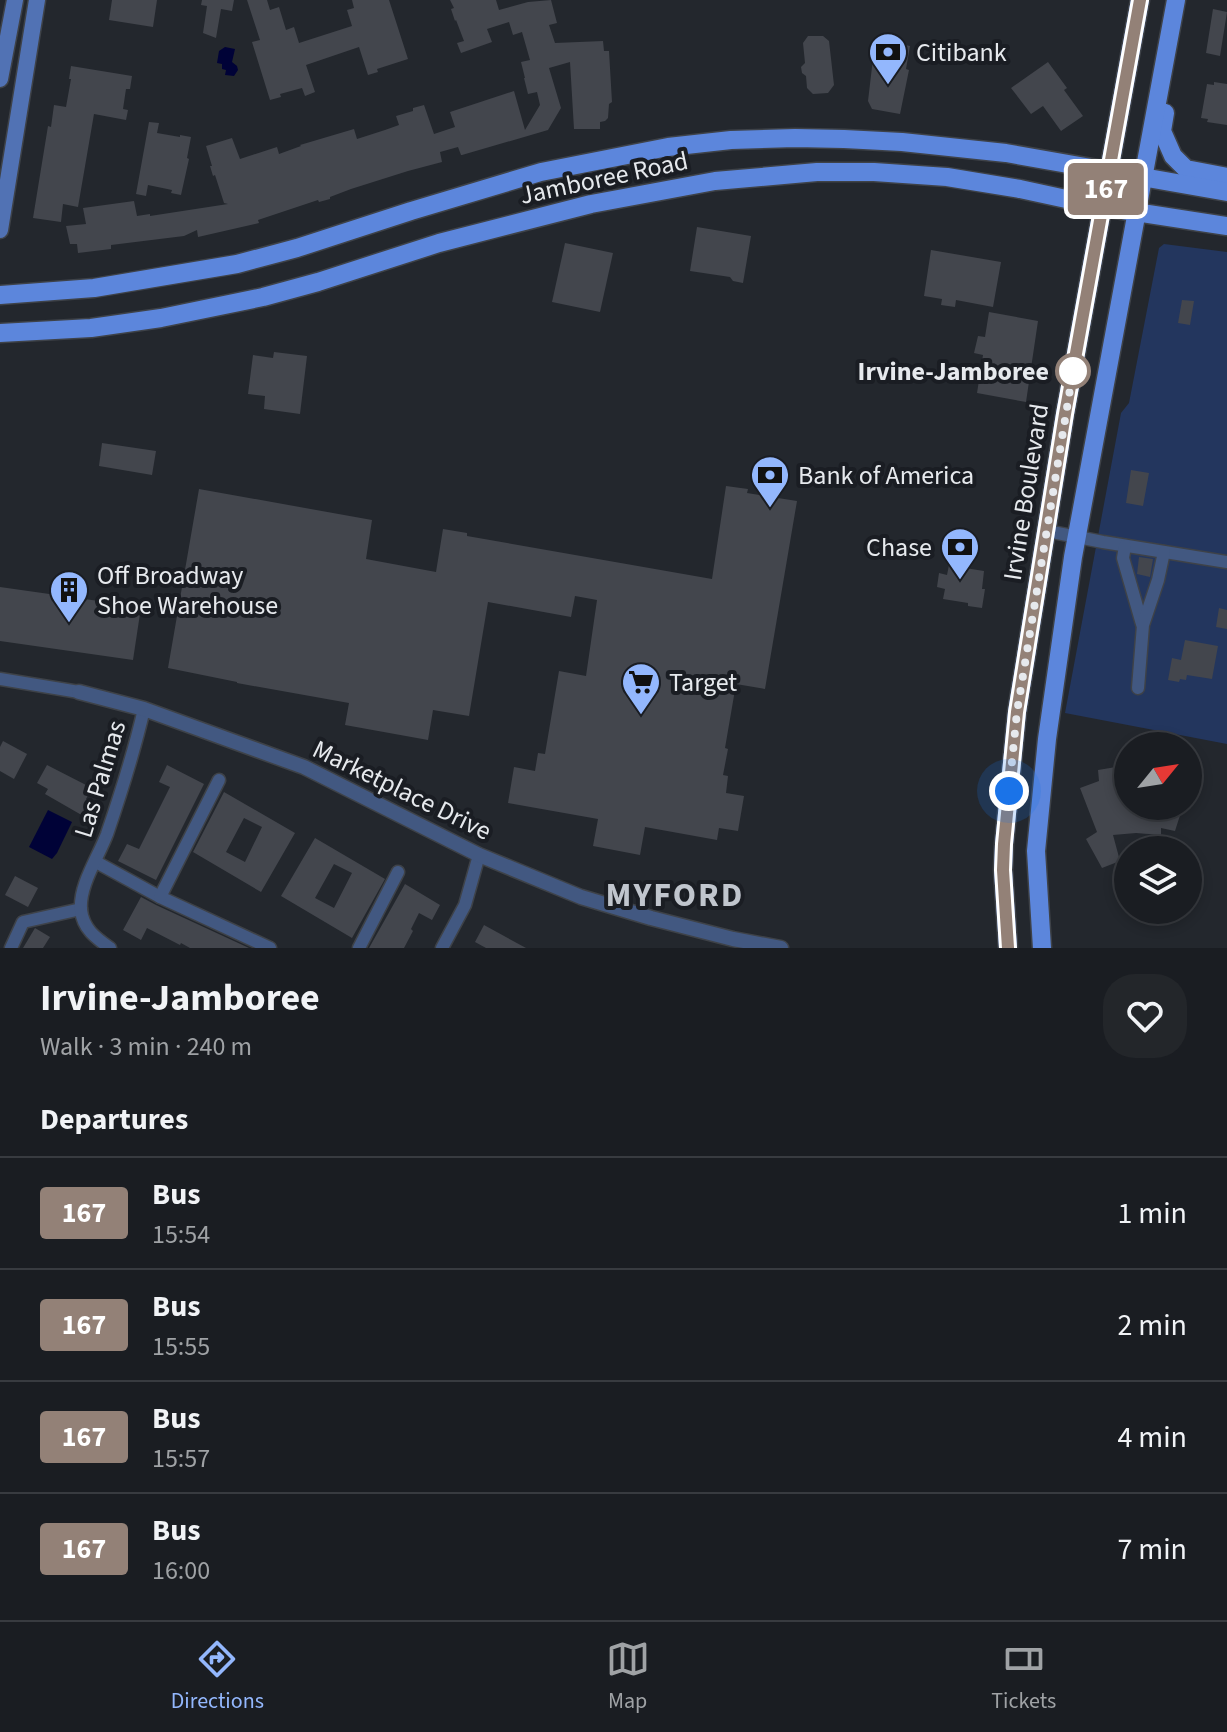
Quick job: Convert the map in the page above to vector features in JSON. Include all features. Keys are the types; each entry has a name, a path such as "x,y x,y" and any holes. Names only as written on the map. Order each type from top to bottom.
{"main road":[{"path":"0,79 15,0"},
{"path":"0,230 37,0"},
{"name":"Irvine Boulevard","path":"1008,948 1003,870 1017,712 1065,414 1140,0"},
{"path":"1042,948 1036,851 1047,739 1077,537 1176,0"},
{"path":"1176,0 1171,70 1162,131 1173,156 1186,169 1227,177"},
{"name":"Jamboree Road","path":"0,295 94,288 237,264 541,172 668,147 731,140 795,138 902,142 1006,153 1227,192"},
{"name":"Jamboree Road","path":"0,333 91,328 214,308 318,282 439,243 591,204 715,181 817,172 947,177 1103,207 1227,226"}],"street":[{"path":"1047,531 1227,562"},
{"path":"1125,546 1123,558 1143,625"},
{"path":"1138,688 1143,625 1164,552"},
{"name":"Marketplace Drive","path":"0,679 79,692 144,709 304,767 479,855 581,897 740,944 781,948"},
{"name":"Las Palmas","path":"81,909 84,886 96,862 134,754 144,709"},
{"path":"160,897 219,780"},
{"path":"442,948 465,905 479,855"},
{"name":"Las Palmas","path":"96,862 160,897 270,948"},
{"path":"359,948 398,872"},
{"path":"11,948 23,922 81,909 84,924 91,934 110,948"}],"shaded area":[{"path":"225,47 235,49 232,62 238,70 234,76 225,75 222,64 217,63 219,51"},
{"path":"1164,244 1227,252 1227,744 1202,739 1202,732 1164,732 1065,713 1121,413 1129,403 1159,248"},
{"path":"48,810 72,822 52,859 29,847"}],"building":[{"path":"112,0 157,0 153,27 109,20"},
{"path":"202,0 234,0 232,11 221,9 216,38 203,33 207,6 201,5"},
{"path":"247,0 267,0 270,10 279,7 286,30 294,27 299,43 352,26 347,10 354,8 352,0 389,0 408,59 368,75 359,47 306,65 315,92 305,96 302,88 270,100 252,42 260,40"},
{"path":"450,0 496,0 499,10 551,0 557,23 549,25 555,43 603,41 604,51 609,51 612,102 609,104 608,118 600,122 600,129 574,129 570,62 549,68 561,108 548,130 462,155 458,147 440,152 442,162 258,220 259,223 198,237 197,230 184,236 111,245 111,249 78,253 77,244 70,244 66,226 86,224 83,208 134,201 137,216 150,216 228,204 224,203 213,176 206,146 232,138 240,159 277,147 279,154 354,129 357,139 385,130 399,125 396,116 424,105 434,134 455,127 450,112 514,91 525,130 540,105 537,92 528,94 524,78 521,62 530,60 522,32 513,35 509,22 487,29 492,42 461,53 457,43 464,41"},
{"path":"1213,9 1227,12 1220,56 1206,53"},
{"path":"808,36 823,36 829,41 834,85 828,93 813,94 807,88 801,67 805,63 803,43"},
{"name":"Citibank","path":"880,40 910,46 906,69 909,70 900,114 872,109 868,101 874,50"},
{"path":"1048,62 1083,116 1061,131 1043,106 1031,114 1011,88"},
{"path":"71,66 132,76 123,109 128,110 126,120 94,114 78,207 63,204 61,222 33,218 48,126 51,127 54,105 66,107"},
{"path":"1214,82 1227,84 1227,125 1201,118 1207,84 1214,85"},
{"path":"149,122 159,123 157,133 191,137 181,195 148,185 146,196 136,194"},
{"path":"697,227 751,236 743,283 730,277 690,271"},
{"path":"565,243 613,253 600,312 552,302"},
{"path":"931,250 1001,262 993,307 956,300 955,307 941,305 942,299 924,296"},
{"path":"1182,300 1194,301 1190,325 1178,323"},
{"path":"989,312 1038,321 1026,402 977,393 983,355 974,353 978,336 985,337"},
{"path":"274,352 307,356 300,414 264,409 265,396 248,394 253,355 273,358"},
{"path":"102,443 156,451 152,475 99,466"},
{"path":"1131,470 1149,473 1143,506 1126,503"},
{"path":"726,486 748,489 747,493 797,501 765,689 736,684 723,775 728,776 726,793 744,796 738,831 719,828 717,840 645,827 640,855 593,846 598,819 508,803 514,767 535,771 538,753 545,754 559,671 586,676 597,600 575,596 571,617 488,602 469,716 433,710 428,740 345,725 349,703 168,668 199,489 372,520 366,559 436,572 443,529 467,533 467,536 712,579"},
{"name":"Chase","path":"954,548 968,551 965,568 984,571 982,608 943,599 945,589 937,587 939,573 947,575 951,566"},
{"path":"1139,557 1153,559 1150,577 1137,574"},
{"name":"Off Broadway Shoe Warehouse","path":"0,587 141,607 133,660 0,641"},
{"path":"1219,608 1227,610 1227,629 1216,627"},
{"path":"1185,640 1218,646 1212,679 1187,675 1186,680 1180,679 1179,682 1168,680 1172,658 1181,660"},
{"path":"3,741 27,754 14,779 0,771"},
{"path":"47,765 91,790 86,799 92,802 85,817 45,794 48,789 37,783"},
{"path":"167,765 204,784 156,880 118,861 127,844 139,849 170,787 159,782"},
{"path":"1114,767 1114,820 1179,820 1175,831 1161,828 1161,835 1113,835 1114,863 1102,868 1086,839 1097,832 1080,788 1099,781 1098,770"},
{"path":"224,792 295,833 261,892 193,852","holes":["244,818 262,827 245,862 226,852"]},
{"path":"315,838 385,879 352,938 281,896","holes":["334,864 352,873 334,908 315,898"]},
{"path":"15,876 38,888 28,907 5,895"},
{"path":"405,884 440,905 432,920 419,913 404,948 369,948"},
{"path":"141,897 249,948 190,948 147,928 141,940 123,930"},
{"path":"484,925 526,948 486,948 475,942"},
{"path":"35,928 50,937 43,948 23,948"}],"bus line":[{"name":"167","path":"1008,948 1003,870 1017,712 1065,414 1140,0"}],"place":[{"name":"Citibank","path":"888,86"},
{"name":"Irvine-Jamboree","path":"1073,371"},
{"name":"Bank of America","path":"770,509"},
{"name":"Chase","path":"960,581"},
{"name":"Off Broadway Shoe Warehouse","path":"69,624"},
{"name":"Target","path":"641,716"}],"district":[{"name":"MYFORD","path":"675,895"}],"route":[{"path":"1009,791 1017,712 1073,371"}]}
